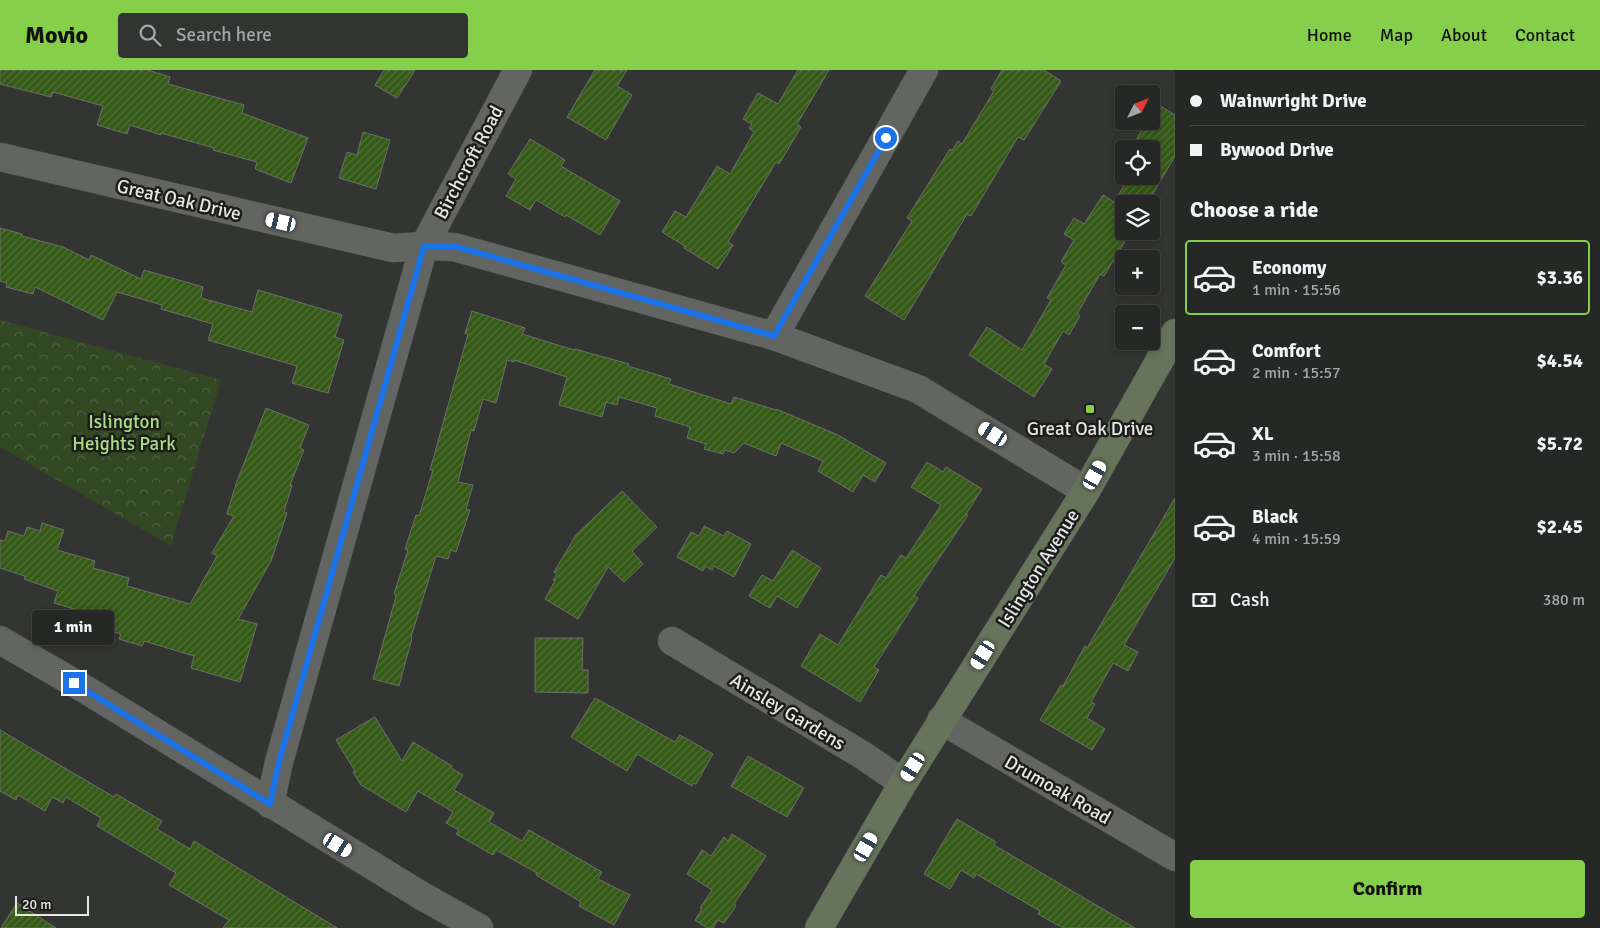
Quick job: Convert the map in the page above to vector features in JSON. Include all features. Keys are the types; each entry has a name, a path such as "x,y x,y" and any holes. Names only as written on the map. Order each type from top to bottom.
{"main road":[{"name":"Islington Avenue","path":"819,928 941,720 1086,491 1175,333"}],"street":[{"name":"Birchcroft Road","path":"270,804 279,762 424,246 518,70"},
{"path":"774,336 924,70"},
{"name":"Great Oak Drive","path":"0,157 393,248 454,246 774,336 918,389 1086,491"},
{"path":"0,640 422,896 479,928"},
{"name":"Ainsley Gardens","path":"672,641 856,751 903,783"},
{"name":"Drumoak Road","path":"941,720 1175,857"}],"green space":[{"name":"Islington Heights Park","path":"0,320 221,380 171,546 0,447"}],"building":[{"path":"0,70 148,70 170,77 168,84 244,105 242,113 308,138 291,183 255,169 257,162 213,150 214,148 130,125 127,134 97,125 103,106 53,92 51,97 0,84"},
{"path":"384,70 415,70 397,98 375,85"},
{"path":"595,70 627,70 617,86 632,95 606,140 567,117"},
{"path":"798,70 829,70 797,124 801,127 779,164 776,162 728,242 733,245 718,269 662,232 675,211 686,217 717,166 730,174 754,132 749,128 752,124 743,119 758,93 778,104"},
{"path":"1002,70 1044,70 1061,81 1024,140 1018,137 971,216 967,214 904,320 865,296 912,221 907,218 950,149 952,151 958,141 962,144 994,91 991,89"},
{"path":"1160,106 1175,115 1175,156 1160,182 1160,140 1136,140 1142,130 1160,130"},
{"path":"363,132 390,140 376,189 339,178 347,152 357,155"},
{"path":"530,139 565,160 561,166 620,201 600,235 536,200 530,210 506,196 516,179 508,174"},
{"path":"1124,185 1158,185 1152,195 1118,195"},
{"path":"1103,195 1114,202 1115,200 1115,240 1124,240 1124,243 1120,250 1115,250 1115,258 1104,276 1100,274 1077,314 1080,316 1069,335 1063,331 1044,364 1052,369 1034,397 969,355 987,327 1022,350 1051,300 1047,298 1066,265 1061,262 1074,240 1064,234 1074,218 1084,224"},
{"path":"0,228 63,247 89,260 91,255 141,279 144,270 203,287 201,298 252,312 258,290 342,315 335,337 344,340 328,393 292,383 297,366 208,340 213,324 161,309 162,305 117,292 103,320 35,287 33,294 6,287 7,283 0,281"},
{"path":"472,311 525,328 522,334 629,364 628,366 671,379 669,384 731,404 734,397 776,409 838,435 886,463 875,482 863,475 853,492 818,471 823,461 781,443 776,456 744,443 734,453 725,450 723,454 704,449 706,444 687,438 690,427 655,416 657,408 619,397 617,405 606,402 602,417 559,405 567,377 514,360 514,362 507,360 496,403 483,399 474,431 471,430 458,482 473,485 466,509 470,510 456,552 451,550 448,559 436,556 411,637 399,686 373,679 395,600 396,595 394,594 408,550 405,549 416,515 419,516 433,470 430,470 468,334 465,333"},
{"path":"266,408 309,425 300,448 304,450 290,485 292,485 284,512 287,513 271,561 238,619 257,624 240,682 191,668 194,656 144,641 142,646 119,639 121,634 92,625 94,621 75,616 77,610 54,603 58,591 24,579 25,576 0,568 0,540 5,541 8,531 24,536 27,527 40,531 42,523 64,530 57,550 95,561 93,568 129,578 127,586 190,604 217,556 212,553 234,516 227,514 237,481"},
{"path":"927,462 943,472 946,467 982,489 966,514 968,515 914,596 918,598 874,667 879,670 860,702 801,666 820,634 838,645 881,575 886,578 901,555 906,558 941,505 911,487"},
{"path":"622,491 657,527 632,551 643,564 624,582 608,567 578,619 545,599 555,581 553,580 557,574 554,572 576,535"},
{"path":"1175,498 1175,558 1124,645 1138,652 1128,671 1113,663 1091,702 1095,704 1087,718 1105,729 1092,750 1040,720 1061,685 1063,686 1085,646 1087,648"},
{"path":"704,526 724,536 727,531 751,544 734,577 714,566 712,570 705,566 703,571 677,557 691,532 699,536"},
{"path":"792,550 821,568 797,608 777,596 770,608 749,596 762,575 773,581"},
{"path":"535,638 583,638 582,670 588,670 588,693 535,692"},
{"path":"595,698 675,742 680,735 713,754 696,784 693,783 692,786 637,754 627,771 571,737"},
{"path":"375,717 402,761 413,742 463,775 454,790 494,813 489,822 522,841 529,830 602,872 598,879 630,895 614,925 579,906 581,902 536,875 537,873 496,850 493,855 456,834 459,830 446,823 453,812 418,791 406,812 361,785 353,772 355,771 336,740"},
{"path":"0,730 114,797 116,794 162,821 157,829 190,849 194,841 337,928 223,928 229,920 169,885 176,873 97,826 101,818 66,797 63,803 52,797 45,811 18,795 16,800 0,791"},
{"path":"748,756 804,788 787,817 731,786"},
{"path":"957,819 996,842 994,845 1135,928 1063,928 1038,914 1040,911 976,874 974,878 961,870 950,889 924,874"},
{"path":"732,834 766,856 734,904 736,906 724,923 718,920 713,928 707,928 695,920 702,909 700,908 712,890 687,874 702,850 711,856 724,837 728,841"},
{"path":"17,903 56,928 1,928"}],"place":[{"name":"Great Oak Drive","path":"1090,409"}],"route":[{"path":"74,683 270,804 279,762 424,246 454,246 774,336 886,138"}]}
